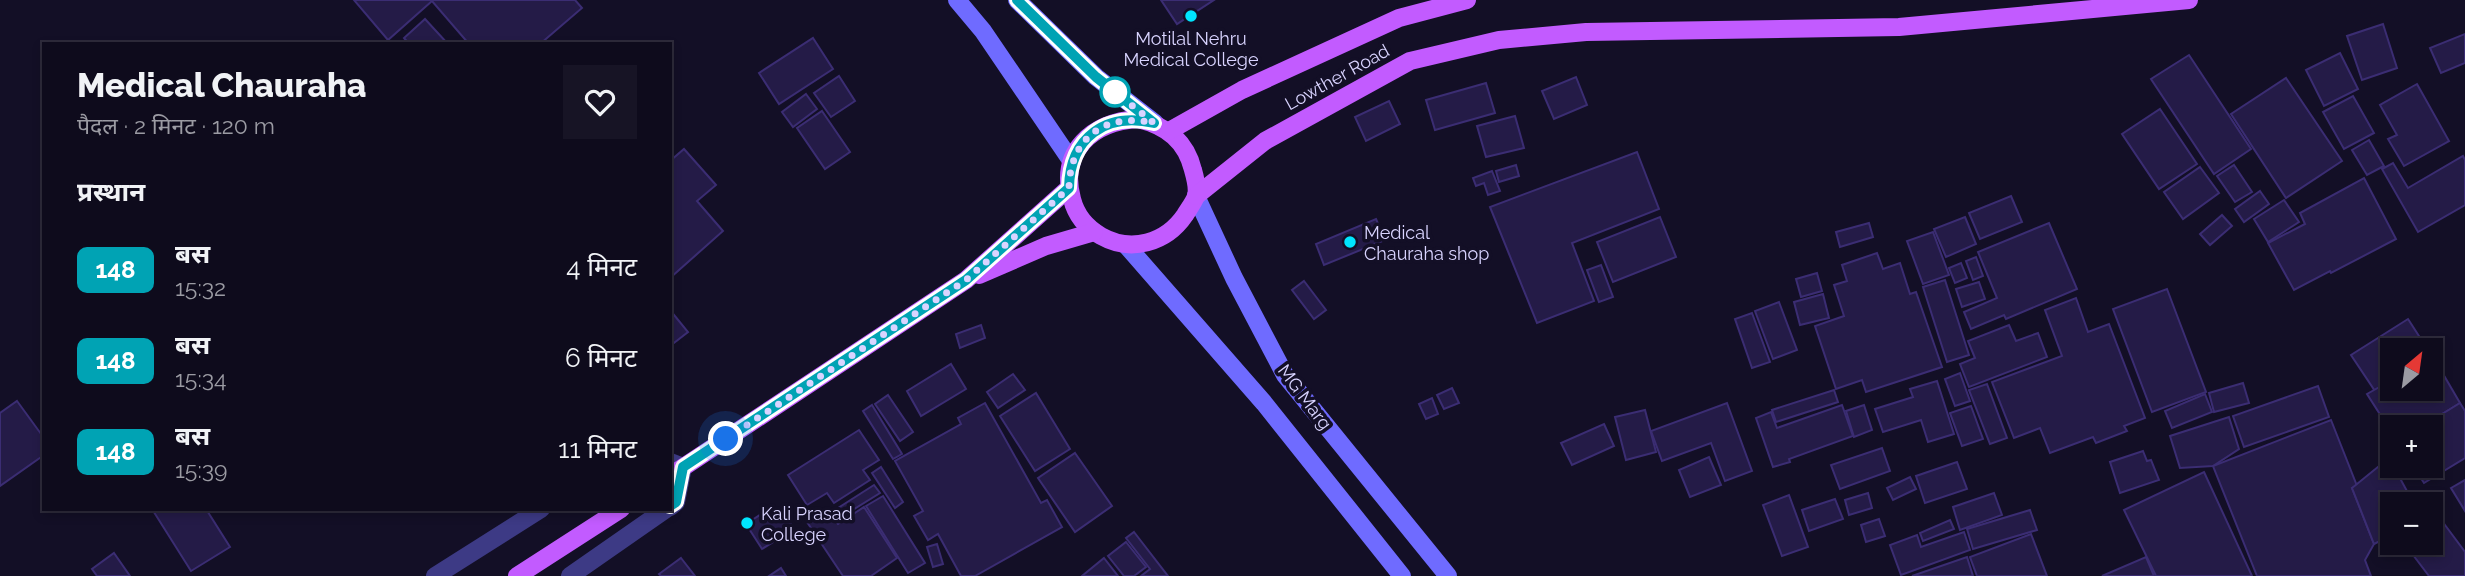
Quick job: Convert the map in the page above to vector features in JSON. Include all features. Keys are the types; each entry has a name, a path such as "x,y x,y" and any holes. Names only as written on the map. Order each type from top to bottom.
{"main road":[{"path":"957,0 983,31 1072,162"},
{"path":"1017,0 1096,77 1162,127 1181,143 1190,159 1196,196 1177,226 1162,237 1145,243 1126,245 1094,232 1082,220 1073,205 1069,188 1072,162 1085,140 1105,125 1121,120 1138,119 1162,127"},
{"name":"Lowther Road","path":"1162,127 1399,18 1467,0"},
{"name":"Lowther Road","path":"1196,196 1265,141 1410,61 1499,40 1586,32 1899,27 2189,0"},
{"path":"674,468 966,280 1069,188"},
{"name":"MG Marg","path":"1196,196 1234,278 1285,376 1448,576"},
{"path":"966,280 1046,246 1094,232"},
{"path":"1126,245 1264,403 1402,576"},
{"path":"517,576 618,511"}],"street":[{"path":"672,505 676,502 674,468"},
{"path":"435,576 538,511"},
{"path":"570,576 664,511"}],"building":[{"path":"354,0 575,0 582,8 542,42 467,42 432,1 388,40"},
{"path":"1161,0 1214,0 1177,24"},
{"path":"425,19 446,42 407,42 404,38"},
{"path":"2383,24 2397,68 2362,80 2347,36"},
{"path":"2465,34 2465,63 2441,73 2430,48"},
{"path":"813,38 833,69 779,104 759,73"},
{"path":"2340,53 2358,89 2324,106 2306,70"},
{"path":"2189,55 2251,149 2214,174 2151,79"},
{"path":"839,76 855,101 831,117 814,93"},
{"path":"1576,77 1587,105 1554,119 1542,91"},
{"path":"2286,78 2342,161 2286,198 2231,114"},
{"path":"1486,83 1495,113 1435,130 1426,100"},
{"path":"2417,84 2449,141 2404,166 2388,139 2397,135 2380,105"},
{"path":"806,94 817,109 793,127 782,112"},
{"path":"2353,96 2374,133 2344,149 2323,112"},
{"path":"1389,101 1400,124 1366,141 1355,117"},
{"path":"2160,109 2197,164 2159,189 2122,134"},
{"path":"822,111 850,152 825,169 797,128"},
{"path":"1515,116 1524,148 1486,157 1477,126"},
{"path":"2369,140 2384,166 2367,175 2352,150"},
{"path":"684,149 716,185 697,201 723,231 672,276 672,159"},
{"path":"1637,152 1659,209 1572,243 1594,301 1537,323 1490,207"},
{"path":"2463,156 2465,205 2418,232 2382,169 2393,163 2408,188"},
{"path":"1516,165 1519,176 1499,182 1496,171"},
{"path":"2234,165 2252,192 2235,202 2217,176"},
{"path":"2200,167 2219,193 2183,219 2164,192"},
{"path":"1492,171 1500,191 1488,195 1484,183 1476,186 1473,178"},
{"path":"2364,178 2396,239 2294,290 2268,243 2305,224 2300,213"},
{"path":"2260,191 2269,204 2244,222 2235,209"},
{"path":"2011,196 2022,222 1980,239 1969,213"},
{"path":"2284,200 2299,222 2268,242 2254,219"},
{"path":"2222,215 2232,226 2210,245 2200,234"},
{"path":"1660,217 1676,257 1613,282 1597,242"},
{"path":"1965,217 1976,244 1946,257 1934,229"},
{"name":"Medical Chauraha shop","path":"1376,219 1385,240 1324,265 1316,244"},
{"path":"1869,223 1873,237 1840,247 1836,232"},
{"path":"2049,223 2077,289 2006,319 2004,315 1971,329 1964,312 1997,298 1978,252"},
{"path":"1933,232 1949,275 1923,284 1907,241"},
{"path":"1877,253 1883,269 1900,263 1910,294 1916,292 1942,367 1866,392 1862,380 1836,389 1815,326 1844,316 1834,285 1847,281 1842,265"},
{"path":"1976,257 1983,276 1973,280 1966,261"},
{"path":"1961,263 1967,278 1955,283 1949,268"},
{"path":"1601,265 1613,297 1599,302 1587,270"},
{"path":"1817,273 1822,291 1801,297 1796,279"},
{"path":"1945,280 1969,355 1947,362 1923,287"},
{"path":"1304,281 1326,310 1314,319 1292,290"},
{"path":"1979,282 1985,299 1962,307 1956,289"},
{"path":"2167,289 2206,392 2152,412 2113,309"},
{"path":"1823,294 1829,318 1800,325 1794,302"},
{"path":"2076,298 2088,332 2109,324 2145,418 2124,426 2127,431 2096,443 2093,437 2050,453 2040,428 2014,438 1992,382 2062,356 2045,310"},
{"path":"1779,302 1797,350 1773,359 1755,311"},
{"path":"672,312 688,332 672,344"},
{"path":"1752,313 1770,362 1752,368 1735,319"},
{"path":"2408,319 2420,338 2380,338 2380,388 2375,391 2351,355"},
{"path":"981,325 985,338 960,348 956,334"},
{"path":"2009,325 2016,341 2038,333 2047,357 1969,387 1960,364 1975,358 1968,341"},
{"path":"951,364 966,389 921,416 907,391"},
{"path":"1960,373 1970,401 1955,406 1945,379"},
{"path":"1013,374 1025,390 998,408 987,392"},
{"path":"2443,374 2460,403 2440,415 2380,415 2367,394 2380,387 2380,401 2443,401"},
{"path":"1937,381 1954,434 1928,442 1921,420 1883,432 1875,409 1913,397 1910,389"},
{"path":"2243,383 2249,403 2214,412 2209,393"},
{"path":"1987,384 2007,438 1990,444 1969,390"},
{"path":"2318,386 2329,417 2244,447 2233,416"},
{"path":"1452,388 1459,403 1444,409 1437,395"},
{"path":"1834,390 1838,402 1776,422 1772,410"},
{"path":"1036,393 1070,449 1035,471 1000,416"},
{"path":"2205,394 2212,412 2172,428 2165,411"},
{"path":"888,395 913,432 900,441 875,404"},
{"path":"1432,398 1438,414 1426,419 1419,404"},
{"path":"17,401 42,435 42,456 0,486 0,413"},
{"path":"985,403 1041,503 1047,500 1062,527 975,576 961,576 938,534 928,540 914,516 923,511 895,461 961,424 958,418"},
{"path":"1727,403 1752,471 1725,481 1711,443 1662,461 1651,431"},
{"path":"2460,403 2465,411 2465,458 2443,471 2443,415 2440,415"},
{"path":"872,405 902,454 893,459 863,411"},
{"path":"1842,405 1853,436 1773,467 1756,418 1771,412 1777,428"},
{"path":"1864,405 1872,430 1854,437 1846,411"},
{"path":"1971,406 1983,439 1962,446 1950,413"},
{"path":"1645,410 1656,452 1626,460 1615,417"},
{"path":"2229,417 2239,449 2213,466 2180,468 2170,436"},
{"path":"2331,420 2357,486 2352,488 2374,544 2365,560 2371,576 2257,576 2213,466"},
{"path":"1604,424 1614,446 1572,465 1561,443"},
{"path":"859,430 879,460 863,470 870,480 834,503 827,493 807,505 788,475"},
{"path":"1882,448 1890,471 1840,489 1831,465"},
{"path":"2143,451 2147,461 2151,460 2159,480 2120,493 2110,462"},
{"path":"1075,453 1112,506 1075,532 1038,478"},
{"path":"1709,457 1721,485 1690,497 1679,470"},
{"path":"1957,462 1967,489 1925,503 1916,476"},
{"path":"2380,465 2380,478 2400,478 2407,492 2380,492 2380,541 2374,544 2352,488"},
{"path":"881,467 903,502 895,508 872,473"},
{"path":"2204,472 2252,576 2156,576 2124,510"},
{"path":"1910,477 1916,489 1893,500 1887,488"},
{"path":"2465,480 2465,511 2451,488"},
{"path":"874,485 880,493 843,516 838,508"},
{"path":"1868,493 1872,508 1849,515 1845,500"},
{"path":"1994,493 2002,515 1960,530 1953,507"},
{"path":"1789,495 1808,547 1782,556 1763,505"},
{"path":"883,496 925,563 908,573 866,506"},
{"path":"1835,499 1843,519 1809,531 1802,510"},
{"path":"864,507 897,558 871,576 843,576 807,522 827,509 838,524"},
{"path":"769,509 773,514 781,509 794,529 762,549 746,524"},
{"path":"2030,510 2037,530 1973,549 1967,529"},
{"path":"153,511 207,511 230,547 191,571"},
{"path":"1879,519 1885,536 1866,542 1861,525"},
{"path":"1950,520 1954,529 1923,541 1920,533"},
{"path":"2445,525 2465,552 2465,576 2429,576 2413,555 2443,555"},
{"path":"1134,532 1168,576 1141,576 1150,569 1126,538"},
{"path":"1964,532 1970,550 1901,575 1890,545 1917,535 1921,547"},
{"path":"2031,534 2047,576 1977,576 1970,557"},
{"path":"1126,542 1146,567 1134,576 1124,576 1108,556"},
{"path":"937,544 943,564 933,567 927,547"},
{"path":"114,553 130,576 97,576 92,569"},
{"path":"1967,557 1973,576 1912,576"},
{"path":"2146,557 2154,576 2102,576"},
{"path":"681,558 695,576 659,574"},
{"path":"1104,558 1118,576 1082,576"},
{"path":"781,568 786,576 769,576"}],"bus line":[{"name":"148","path":"672,505 676,502 683,467 966,280 1069,188 1072,162 1091,134 1105,125 1121,120 1138,119 1154,123 1096,77 1017,0"}],"place":[{"name":"Motilal Nehru Medical College","path":"1191,16"},
{"name":"Medical Chauraha shop","path":"1350,242"},
{"name":"Kali Prasad College","path":"747,523"}],"route":[{"path":"726,439 966,280 1069,188 1072,162 1091,134 1105,125 1121,120 1138,119 1154,123 1115,92"}]}
